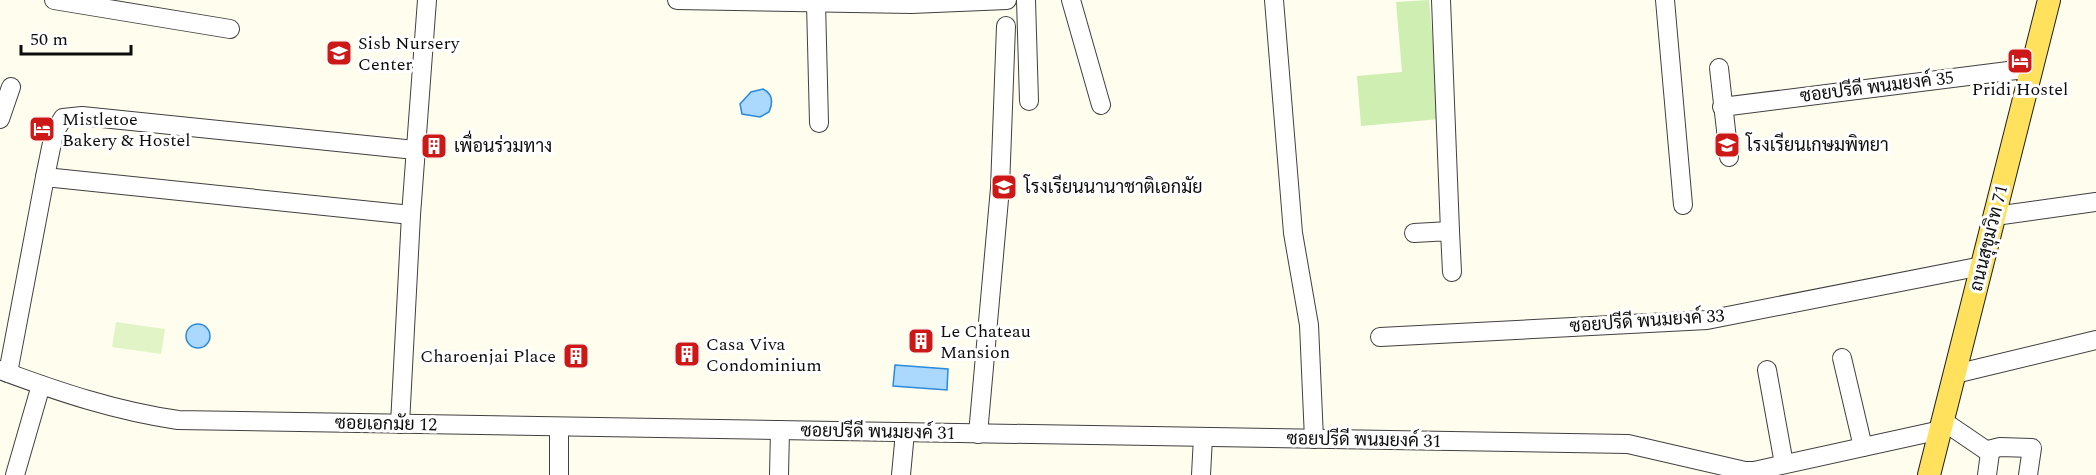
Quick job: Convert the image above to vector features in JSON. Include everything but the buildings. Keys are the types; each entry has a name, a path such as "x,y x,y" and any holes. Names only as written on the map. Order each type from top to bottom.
{"main road":[{"name":"ถนนสุขุมวิท 71","path":"1929,475 2049,0"}],"street":[{"path":"54,0 230,29"},
{"path":"400,424 415,150 427,0"},
{"path":"677,0 816,3 1007,0"},
{"path":"1026,0 1029,101"},
{"path":"1071,0 1101,105"},
{"path":"1274,0 1293,233 1309,325 1314,439"},
{"path":"1441,0 1452,272"},
{"path":"1665,0 1683,205"},
{"path":"816,3 819,123"},
{"path":"978,434 1000,188 1006,26"},
{"path":"1719,68 1729,157"},
{"name":"ซอยปรีดี พนมยงค์ 35","path":"1722,107 2032,68"},
{"path":"0,118 11,87"},
{"path":"4,372 54,133 63,118 82,116 415,150"},
{"path":"45,177 411,215"},
{"path":"1995,216 2096,202"},
{"path":"1414,233 1450,231"},
{"name":"ซอยปรีดี พนมยงค์ 33","path":"1380,337 1707,320 1982,266"},
{"path":"1955,374 2096,340"},
{"path":"1842,358 1863,447"},
{"path":"1767,370 1784,464"},
{"name":"ซอยเอกมัย 12","path":"4,372 134,414 178,420 780,430"},
{"path":"15,475 40,385"},
{"path":"1942,425 1988,450 1991,456 1987,475"},
{"name":"ซอยปรีดี พนมยงค์ 31","path":"780,430 1628,444 1745,471 1863,447 1942,425"},
{"path":"559,427 559,475"},
{"path":"780,430 780,475"},
{"path":"901,475 905,432"},
{"path":"1201,475 1203,437"},
{"path":"1988,450 2000,447 2032,448 2028,475"}],"green space":[{"path":"1429,0 1440,119 1361,126 1357,76 1402,72 1396,2"},
{"path":"116,322 165,329 161,354 112,347"}],"water":[{"path":"763,89 769,93 771,99 769,112 760,117 742,114 740,104 751,92"},
{"path":"198,324 203,325 209,331 209,341 203,347 198,348 193,347 187,341 186,336 187,331 193,325"},
{"path":"895,365 948,369 947,390 893,386"}],"place":[{"name":"Sisb Nursery Center","path":"339,53"},
{"name":"Pridi Hostel","path":"2020,61"},
{"name":"Mistletoe Bakery & Hostel","path":"42,129"},
{"name":"โรงเรียนเกษมพิทยา","path":"1727,145"},
{"name":"เพื่อนร่วมทาง","path":"434,146"},
{"name":"โรงเรียนนานาชาติเอกมัย","path":"1004,187"},
{"name":"Le Chateau Mansion","path":"921,341"},
{"name":"Casa Viva Condominium","path":"687,354"},
{"name":"Charoenjai Place","path":"576,356"}]}
